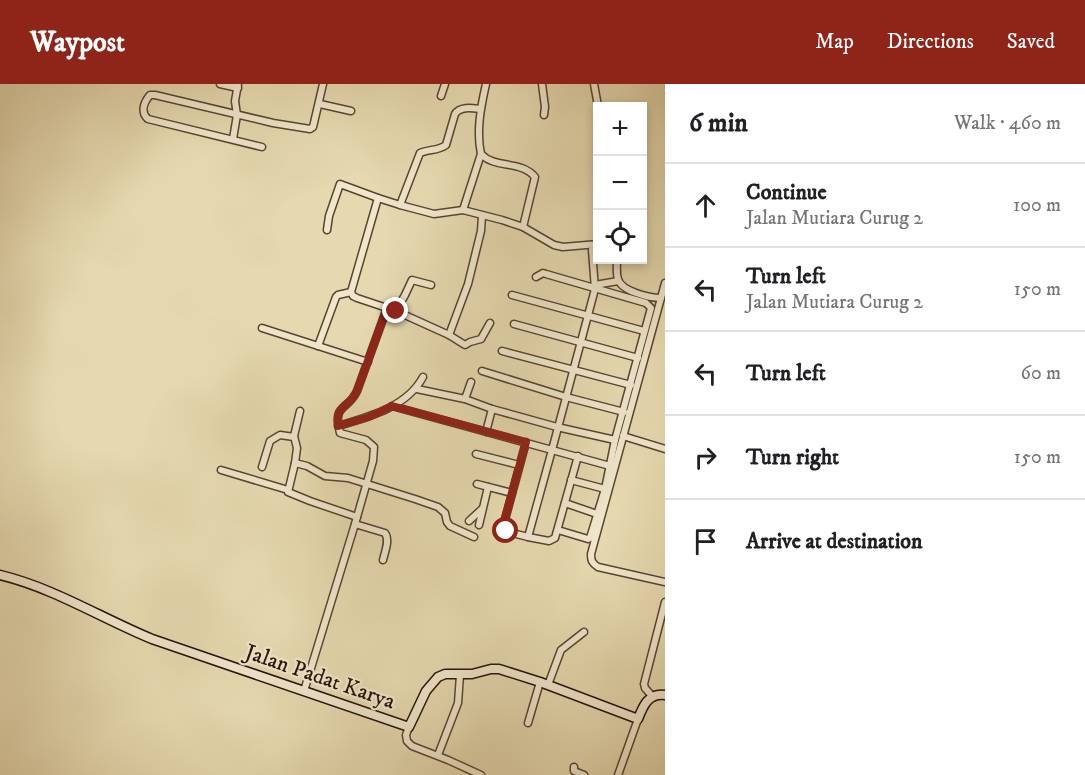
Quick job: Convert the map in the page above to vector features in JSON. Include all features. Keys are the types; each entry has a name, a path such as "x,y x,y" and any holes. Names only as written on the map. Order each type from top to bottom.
{"street":[{"path":"220,84 238,86 233,140"},
{"path":"262,147 148,119 144,116 143,110 145,100 150,95 155,95 273,123 310,129 314,127 323,84"},
{"path":"441,96 445,84"},
{"path":"486,84 480,109 479,146 481,154 491,161 527,170 535,177 523,227"},
{"path":"542,84 544,115"},
{"path":"594,84 597,102"},
{"path":"320,104 351,111"},
{"path":"400,205 420,153 446,145 457,110 480,109"},
{"path":"463,210 481,154"},
{"path":"327,230 329,216 340,184 434,214 463,210 502,220 523,227 554,245 563,247 593,244"},
{"path":"378,198 351,292 352,296 396,311 449,335 465,345 481,339 490,323"},
{"path":"449,335 468,284 481,231 482,216"},
{"path":"528,537 595,287 592,250"},
{"path":"616,264 618,281 623,287 650,297 661,298"},
{"path":"536,277 543,273 595,287 649,304 651,308 615,440 605,489 589,538 558,530"},
{"path":"396,311 412,280 431,285"},
{"path":"595,287 618,281"},
{"path":"665,283 591,554 591,560 598,567 665,582"},
{"path":"318,346 336,297 351,292"},
{"path":"512,295 644,331"},
{"path":"304,691 373,461 374,447 366,440 340,433 337,419 342,407 354,399 387,308"},
{"path":"513,324 638,358"},
{"path":"262,328 368,362"},
{"path":"502,351 631,385"},
{"path":"482,371 624,412"},
{"path":"338,426 369,417 392,406 417,389 423,377"},
{"path":"465,399 471,382"},
{"path":"417,389 465,399 557,427 615,440"},
{"path":"392,406 610,466"},
{"path":"486,432 492,409"},
{"path":"288,490 295,463 297,448 294,437 300,411"},
{"path":"262,467 270,441 280,435 294,437"},
{"path":"623,436 665,449"},
{"path":"526,442 503,528 506,531 528,537 549,541 555,538 578,456"},
{"path":"476,454 519,465"},
{"path":"295,463 325,476 348,478 438,507 445,513 450,526 474,537"},
{"path":"220,470 288,490 289,493 385,533 388,540 383,560"},
{"path":"571,480 605,489"},
{"path":"477,484 512,494"},
{"path":"479,525 488,487"},
{"path":"565,503 597,514"},
{"path":"469,521 483,509"},
{"name":"Jalan Padat Karya","path":"0,575 46,589 152,639 409,727 426,691 438,677 445,674 472,674 491,669 499,669 544,683 638,719"},
{"path":"652,696 644,684 665,602"},
{"path":"528,723 544,683 561,650 584,632"},
{"path":"438,755 458,703 460,675"},
{"path":"620,775 644,705 652,696 665,695"},
{"path":"409,727 406,735 408,743 412,746 481,775"},
{"path":"574,767 574,771 584,775"}],"route":[{"path":"396,311 387,308 354,399 342,407 339,412 338,426 369,417 392,406 526,442 503,525 506,531"}]}
